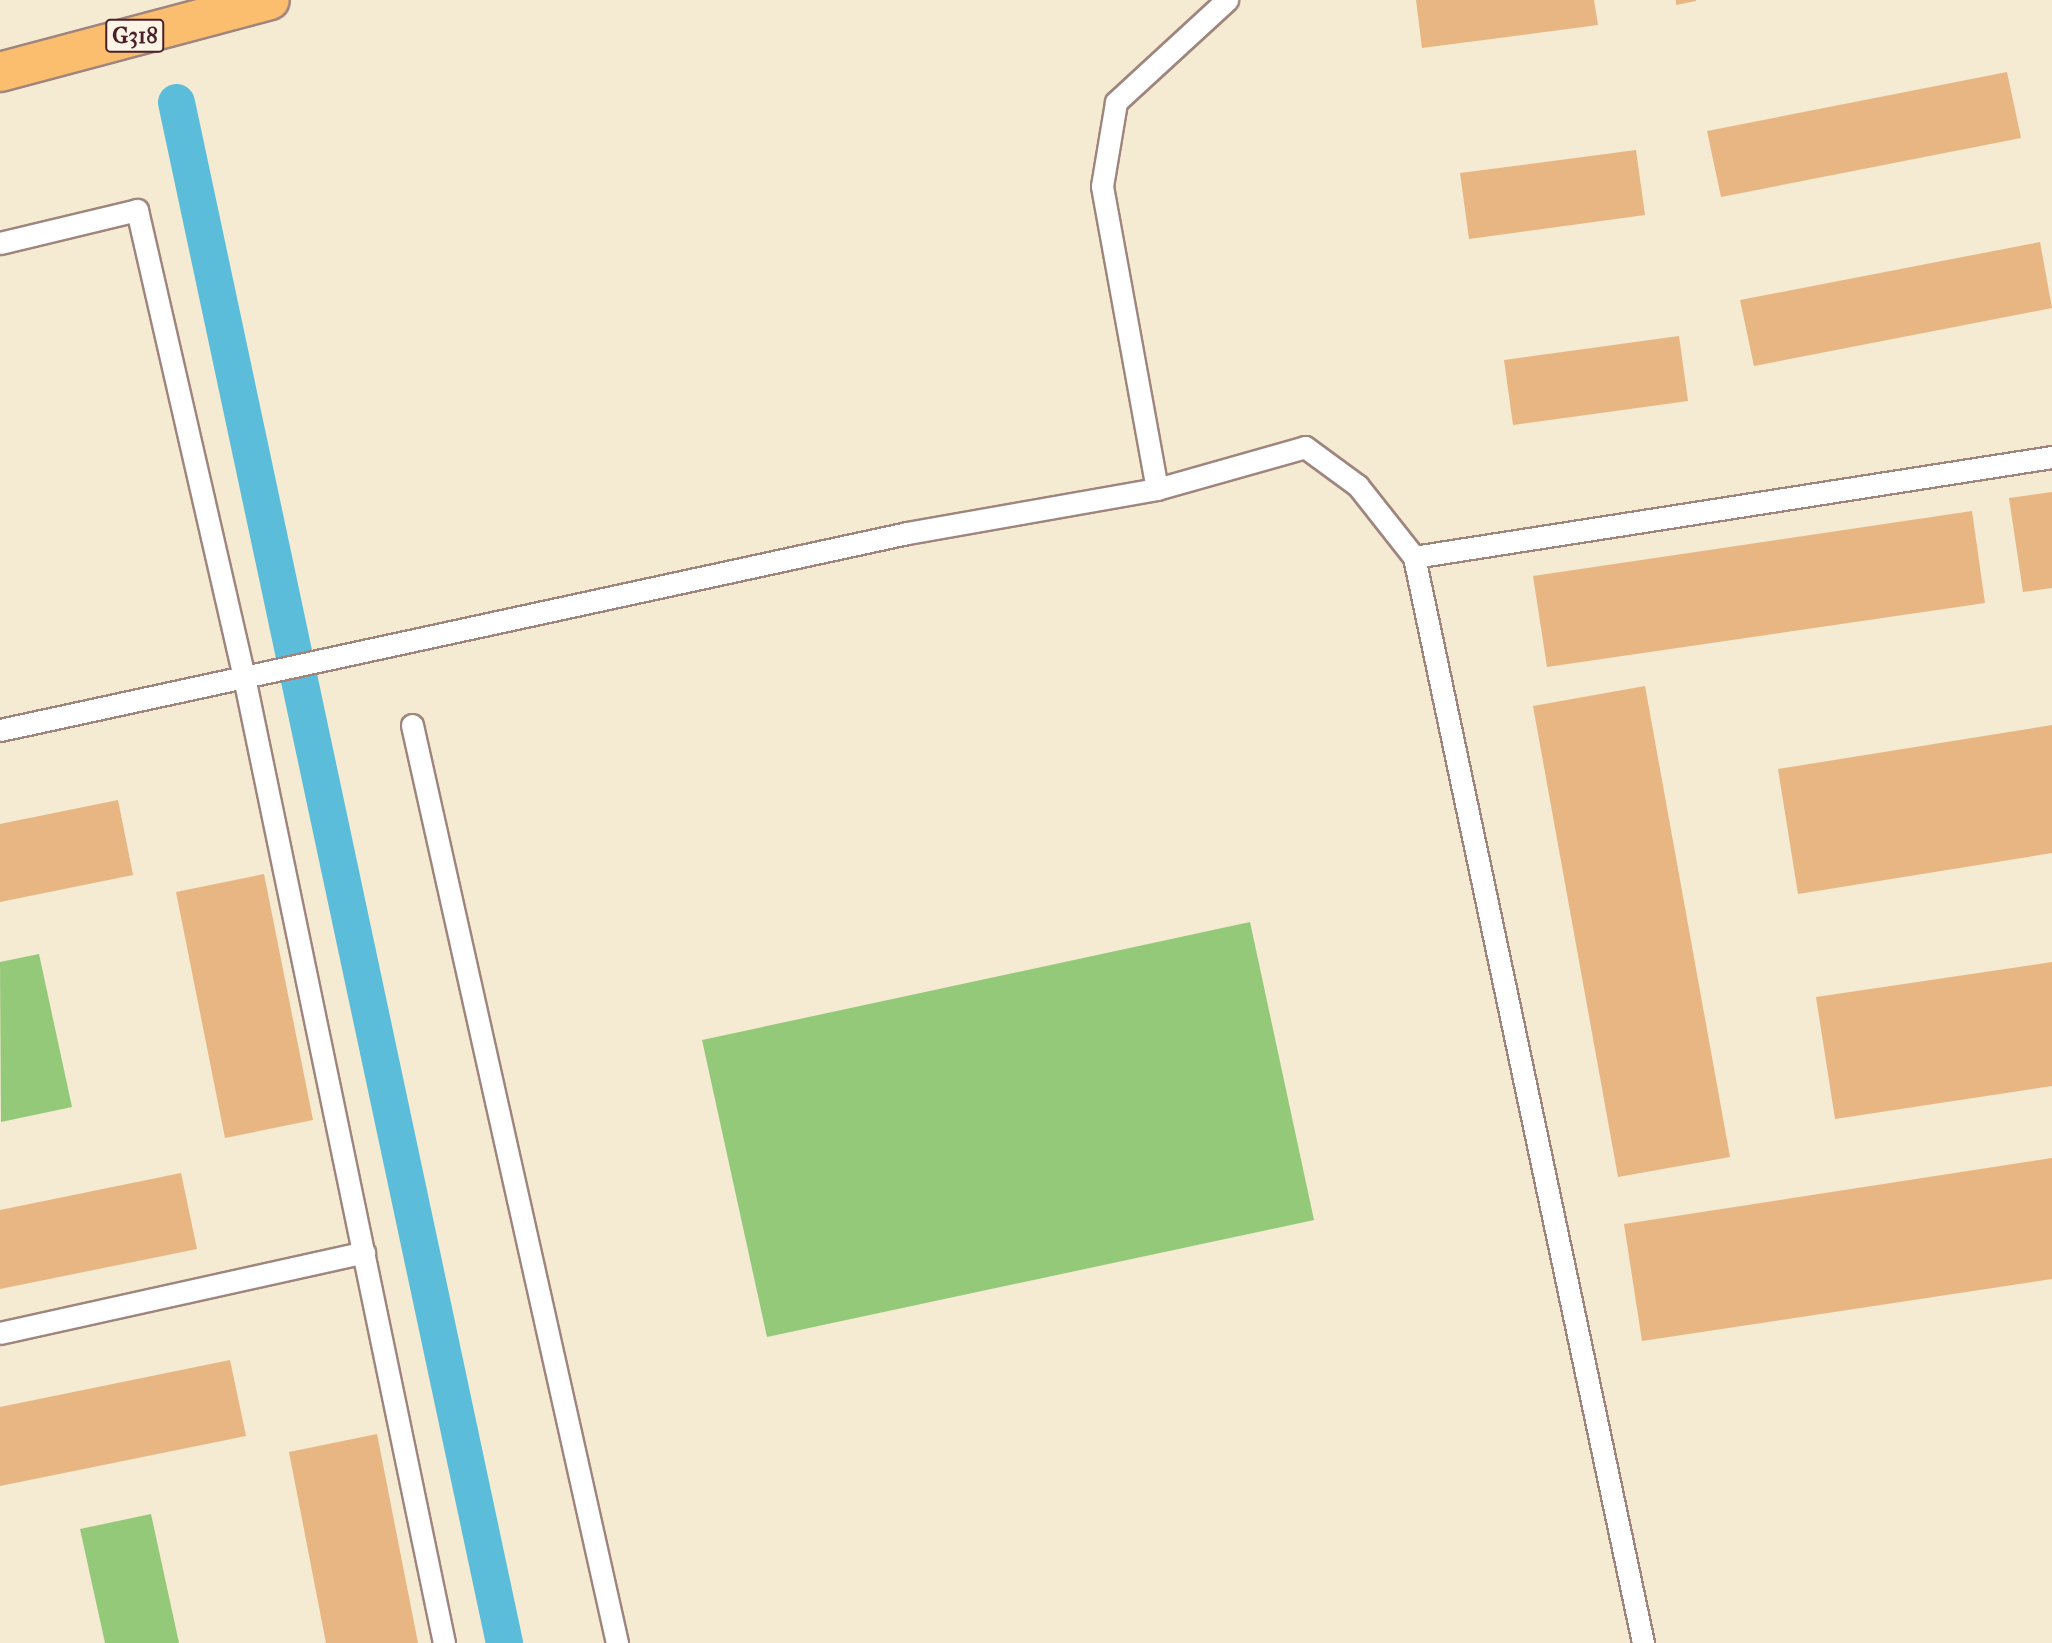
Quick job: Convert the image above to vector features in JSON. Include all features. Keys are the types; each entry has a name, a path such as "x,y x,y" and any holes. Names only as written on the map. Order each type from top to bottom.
{"highway":[{"name":"G318","path":"0,72 270,0"}],"lane":[{"path":"1157,489 1101,186 1116,102 1227,0"},
{"path":"0,243 137,210 244,677 444,1643"},
{"path":"0,730 907,533 1157,489 1305,446 1358,486 1414,557 1643,1643"},
{"path":"1414,557 2052,457"},
{"path":"412,725 617,1643"},
{"path":"0,1333 364,1252"}],"green space":[{"path":"1250,922 1314,1220 767,1337 702,1040"},
{"path":"39,954 72,1107 1,1122 0,962"},
{"path":"151,1514 179,1643 105,1643 80,1529"}],"building":[{"path":"1416,0 1594,0 1598,25 1422,48"},
{"path":"1676,0 1696,0 1696,1 1676,5"},
{"path":"2007,72 2021,138 1721,197 1707,131"},
{"path":"1636,150 1645,215 1469,239 1460,173"},
{"path":"2040,242 2052,308 1754,366 1740,300"},
{"path":"1679,336 1688,401 1513,425 1504,360"},
{"path":"2052,492 2052,588 2023,592 2009,498"},
{"path":"1972,511 1985,603 1547,667 1533,576"},
{"path":"1645,686 1730,1157 1618,1177 1533,706"},
{"path":"2052,725 2052,853 1798,894 1778,769"},
{"path":"118,800 133,875 0,902 0,824"},
{"path":"264,874 313,1120 225,1138 176,892"},
{"path":"2052,962 2052,1086 1835,1119 1816,997"},
{"path":"2052,1158 2052,1279 1642,1341 1624,1224"},
{"path":"181,1173 197,1249 0,1289 0,1210"},
{"path":"230,1360 246,1436 0,1486 0,1407"},
{"path":"377,1434 418,1643 326,1643 289,1452"}],"waterway":[{"path":"176,102 504,1643"}]}
